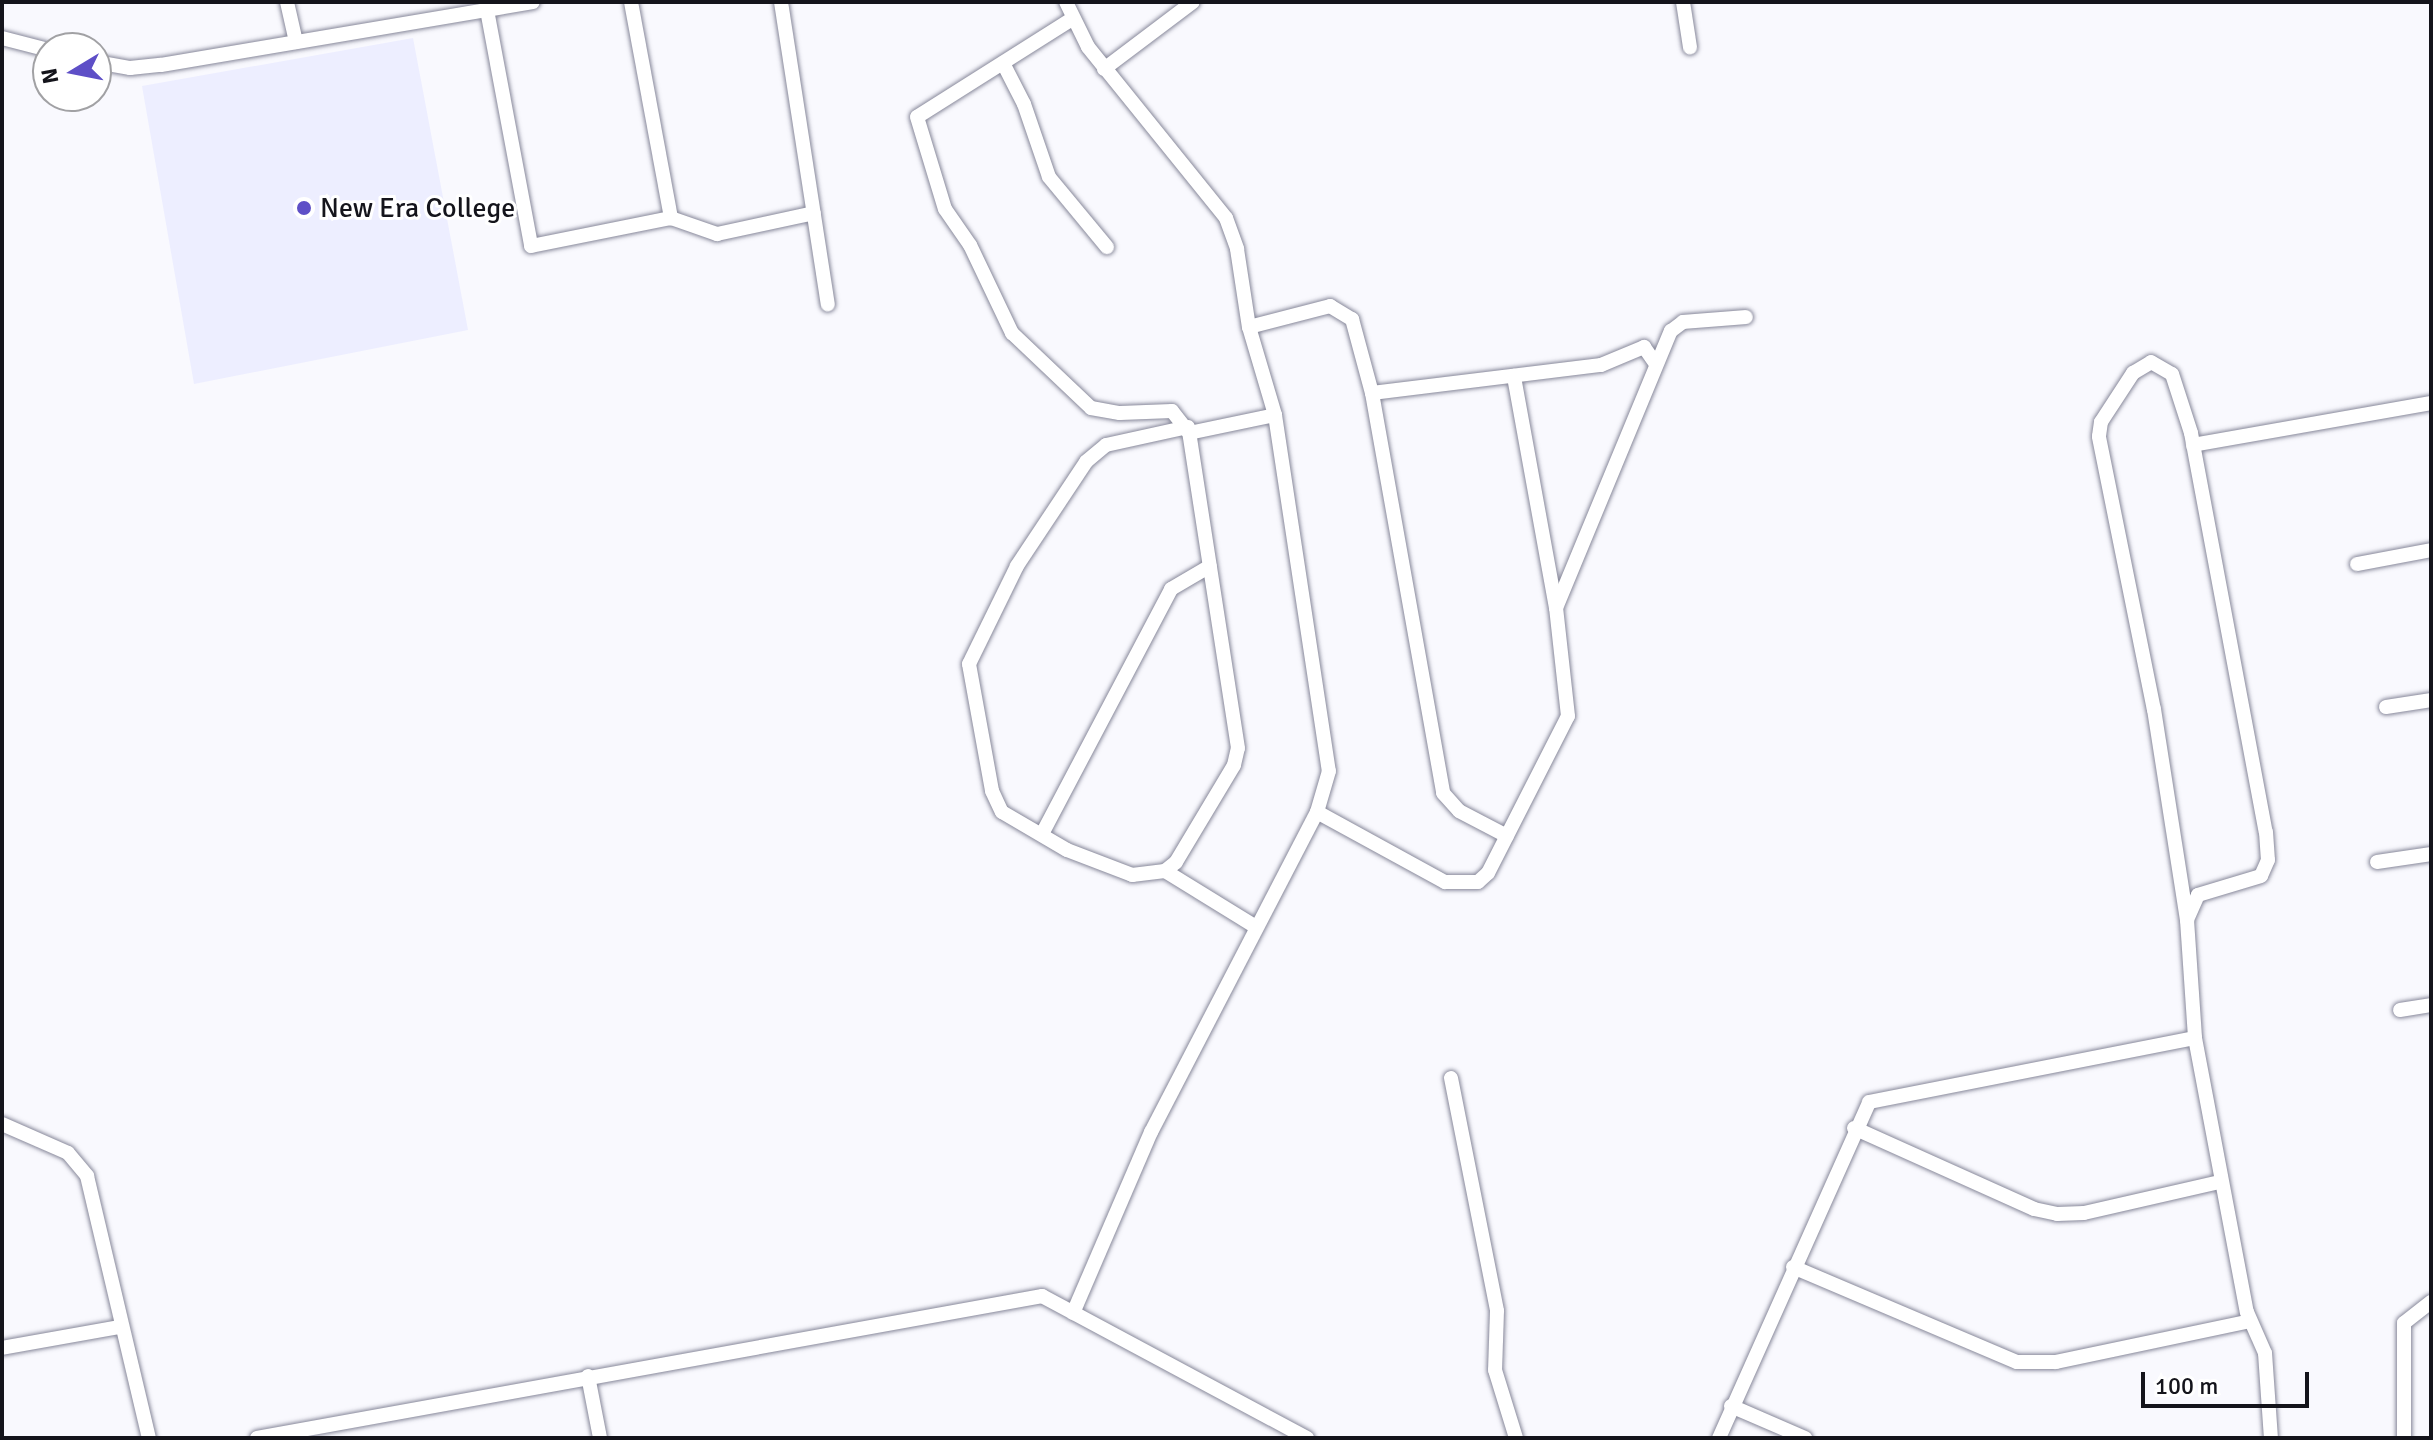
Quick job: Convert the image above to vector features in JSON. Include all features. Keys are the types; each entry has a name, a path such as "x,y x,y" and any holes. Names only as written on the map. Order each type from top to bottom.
{"street":[{"path":"287,2 296,42"},
{"path":"112,65 130,68 533,2"},
{"path":"631,2 671,218"},
{"path":"781,2 828,304"},
{"path":"1066,2 1072,19 1104,69 1226,218 1237,249 1249,327 1275,415 1329,771 1317,812 1151,1132 1073,1313"},
{"path":"1104,69 1193,2"},
{"path":"1683,2 1690,47"},
{"path":"487,10 531,246 671,218 717,234 814,213"},
{"path":"1072,19 917,117 945,209 970,245 1012,333 1076,396 1102,413 1172,411 1188,430 1238,748 1234,765 1187,847 1165,871"},
{"path":"2,38 32,46"},
{"path":"1003,63 1024,104 1049,177 1107,247"},
{"path":"1249,327 1338,307 1352,319 1372,393 1443,793 1459,811 1507,836"},
{"path":"1556,608 1656,364 1677,325 1746,317"},
{"path":"1372,393 1601,365 1644,347 1656,364"},
{"path":"2187,920 2198,895 2255,881 2268,860 2193,445 2172,374 2151,362 2133,373 2099,428 2154,710 2187,920 2195,1038 2219,1182 2250,1321 2265,1353 2271,1438"},
{"path":"1317,812 1457,885 1478,882 1488,873 1569,711 1556,608 1514,376"},
{"path":"2193,445 2431,403"},
{"path":"1256,927 1165,871 1132,875 1067,850 1002,812 995,802 969,664 1017,566 1086,462 1106,445 1275,415"},
{"path":"2357,564 2431,550"},
{"path":"1042,834 1171,589 1210,566"},
{"path":"2386,707 2431,700"},
{"path":"2377,862 2431,854"},
{"path":"2400,1010 2431,1005"},
{"path":"1719,1438 1854,1128 1877,1097 2195,1038"},
{"path":"1451,1078 1497,1311 1495,1370 1516,1438"},
{"path":"2,1124 68,1153 81,1164 149,1438"},
{"path":"1854,1128 2034,1209 2057,1214 2084,1213 2219,1182"},
{"path":"1793,1267 2017,1362 2056,1362 2250,1321"},
{"path":"257,1438 1042,1296 1307,1438"},
{"path":"2404,1438 2404,1323 2431,1302"},
{"path":"2,1348 120,1327"},
{"path":"588,1376 600,1438"},
{"path":"1731,1406 1805,1438"}],"shaded area":[{"name":"New Era College","path":"413,38 468,330 194,384 142,86"}],"place":[{"name":"New Era College","path":"304,208"}]}
